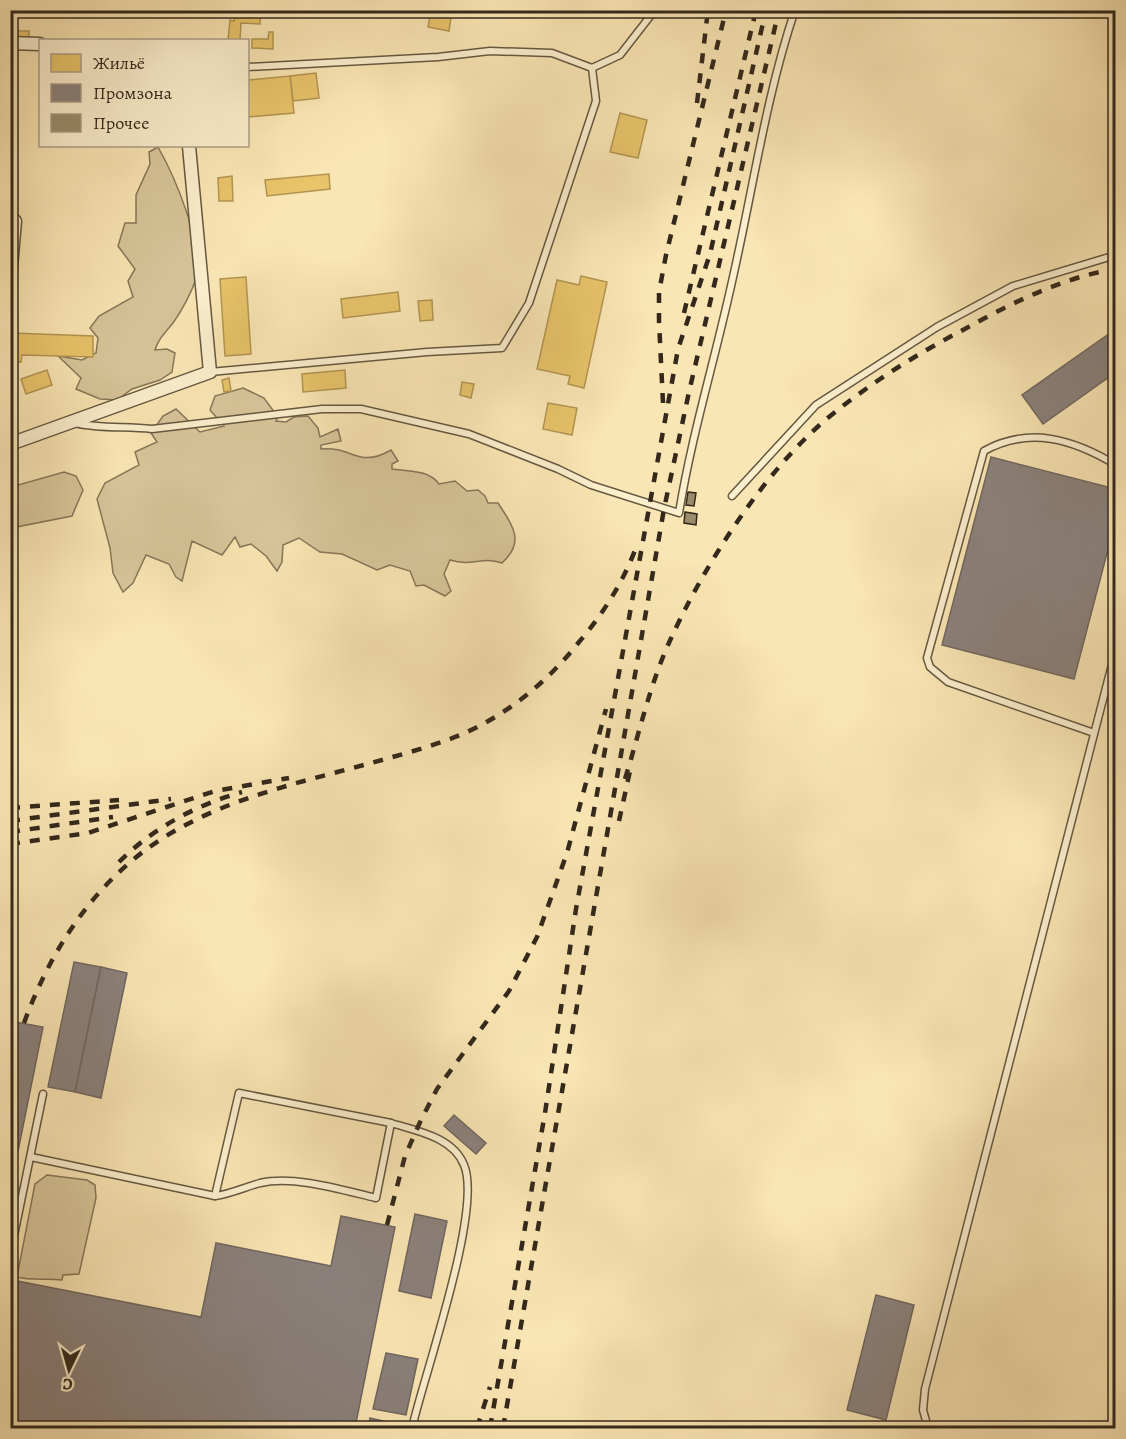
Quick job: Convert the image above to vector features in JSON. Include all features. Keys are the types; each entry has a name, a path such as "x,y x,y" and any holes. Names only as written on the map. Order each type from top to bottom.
{"street":[{"path":"10,43 39,44"},
{"path":"10,444 210,372 189,147"},
{"path":"10,279 15,221"}],"lane":[{"path":"249,67 428,58 490,51 552,53 592,68 620,55 655,10"},
{"path":"70,422 95,428 125,426 152,429 322,409 362,409 468,434 558,469 591,485 679,513 758,162 795,10"},
{"path":"210,372 427,352 502,348 529,303 596,101 592,68"},
{"path":"732,496 816,405 937,327 1013,286 1116,255"},
{"path":"1094,733 948,682 930,667 927,658 976,472 984,451 1004,440 1031,436 1065,442 1116,465"},
{"path":"928,1428 923,1410 926,1389 1116,649"},
{"path":"215,1196 239,1093 391,1123 428,1133 453,1148 464,1164 469,1182 462,1244 412,1428"},
{"path":"10,1255 43,1094"},
{"path":"31,1157 215,1196 234,1193 261,1183 293,1183 376,1198 391,1123"}],"shaded area":[{"path":"158,147 172,175 192,230 198,265 196,278 183,308 160,339 155,350 167,349 175,353 172,372 160,380 132,389 117,400 100,399 76,389 81,378 58,356 82,360 96,353 98,338 90,328 99,316 133,297 128,281 135,269 118,246 125,223 136,223 136,195 150,164 149,152"},
{"path":"243,388 264,398 278,417 276,421 286,422 294,417 308,416 318,428 320,437 338,429 341,441 321,445 321,449 332,449 363,457 380,455 391,450 398,461 392,464 392,469 424,474 435,479 439,484 455,481 467,491 478,490 485,496 488,503 498,503 512,526 515,540 509,555 502,563 450,560 444,574 451,591 445,596 424,585 416,586 410,571 390,565 377,570 342,554 320,552 299,538 283,545 282,562 277,571 266,556 251,544 240,547 235,537 222,555 192,541 182,581 176,577 169,564 146,555 133,583 123,592 113,573 110,548 97,499 105,483 139,465 135,452 157,442 151,433 163,416 176,409 200,432 224,426 210,410 215,396"},
{"path":"64,472 76,476 83,490 72,516 11,528 11,487"},
{"path":"47,1175 87,1180 95,1185 96,1198 79,1274 63,1275 62,1280 17,1277 35,1184"}],"building: Жильё":[{"path":"235,10 261,10 260,24 241,23 240,39 228,39 230,20 234,21"},
{"path":"431,10 452,10 449,31 428,27"},
{"path":"11,31 29,31 29,37 11,37"},
{"path":"269,32 273,32 273,49 252,48 252,39 268,39"},
{"path":"10,62 14,62 11,100 10,100"},
{"path":"316,73 319,98 293,101 290,76"},
{"path":"290,76 294,113 249,117 249,80"},
{"path":"620,113 647,120 638,158 610,152"},
{"path":"329,174 330,189 267,196 265,180"},
{"path":"232,176 233,201 219,201 218,178"},
{"path":"581,276 607,282 584,388 568,384 570,376 537,369 557,280 579,285"},
{"path":"246,277 251,354 225,356 220,279"},
{"path":"398,292 400,311 343,318 341,299"},
{"path":"432,300 433,320 420,321 418,301"},
{"path":"11,333 93,336 93,357 22,355 21,362 10,362"},
{"path":"47,370 52,385 26,394 21,379"},
{"path":"345,370 346,388 303,392 302,374"},
{"path":"229,378 231,391 224,392 222,380"},
{"path":"462,382 474,384 471,398 460,395"},
{"path":"548,403 577,408 572,435 543,429"}],"building: Промзона":[{"path":"1116,329 1116,372 1043,424 1022,395"},
{"path":"991,457 1116,489 1116,519 1074,679 942,645"},
{"path":"74,962 101,967 75,1092 48,1087"},
{"path":"101,967 127,973 101,1098 75,1092"},
{"path":"10,1021 43,1027 10,1191"},
{"path":"454,1115 486,1143 476,1154 444,1126"},
{"path":"415,1214 447,1221 431,1298 399,1291"},
{"path":"341,1216 395,1227 355,1428 10,1428 10,1312 17,1281 201,1317 216,1243 331,1266"},
{"path":"876,1295 914,1305 886,1420 847,1410"},
{"path":"386,1353 418,1359 406,1415 373,1409"},
{"path":"370,1418 401,1425 400,1428 368,1428"}],"building: Прочее":[{"path":"688,492 696,493 694,506 686,505"},
{"path":"685,512 697,514 696,525 684,523"}],"railway":[{"path":"697,103 708,10"},
{"path":"663,403 659,292 726,10"},
{"path":"684,313 756,10"},
{"path":"490,1428 545,1113 576,909 678,349 710,254 766,10"},
{"path":"503,1428 664,509 689,392 779,10"},
{"path":"625,779 655,678 668,645 700,582 740,517 763,486 813,431 883,377 997,311 1056,285 1116,269"},
{"path":"24,1023 48,969 78,919 116,875 139,855 163,838 216,810 273,790 437,744 472,730 497,716 547,677 588,631 619,584 637,545"},
{"path":"387,1225 405,1156 437,1089 509,991 537,937 567,853 606,709"},
{"path":"619,821 630,771"},
{"path":"10,844 88,833 215,791 289,778"},
{"path":"119,862 146,839 176,819 225,797 242,792"},
{"path":"10,821 171,799"},
{"path":"10,808 119,800"},
{"path":"10,832 113,817"},
{"path":"477,1428 490,1387"}]}
